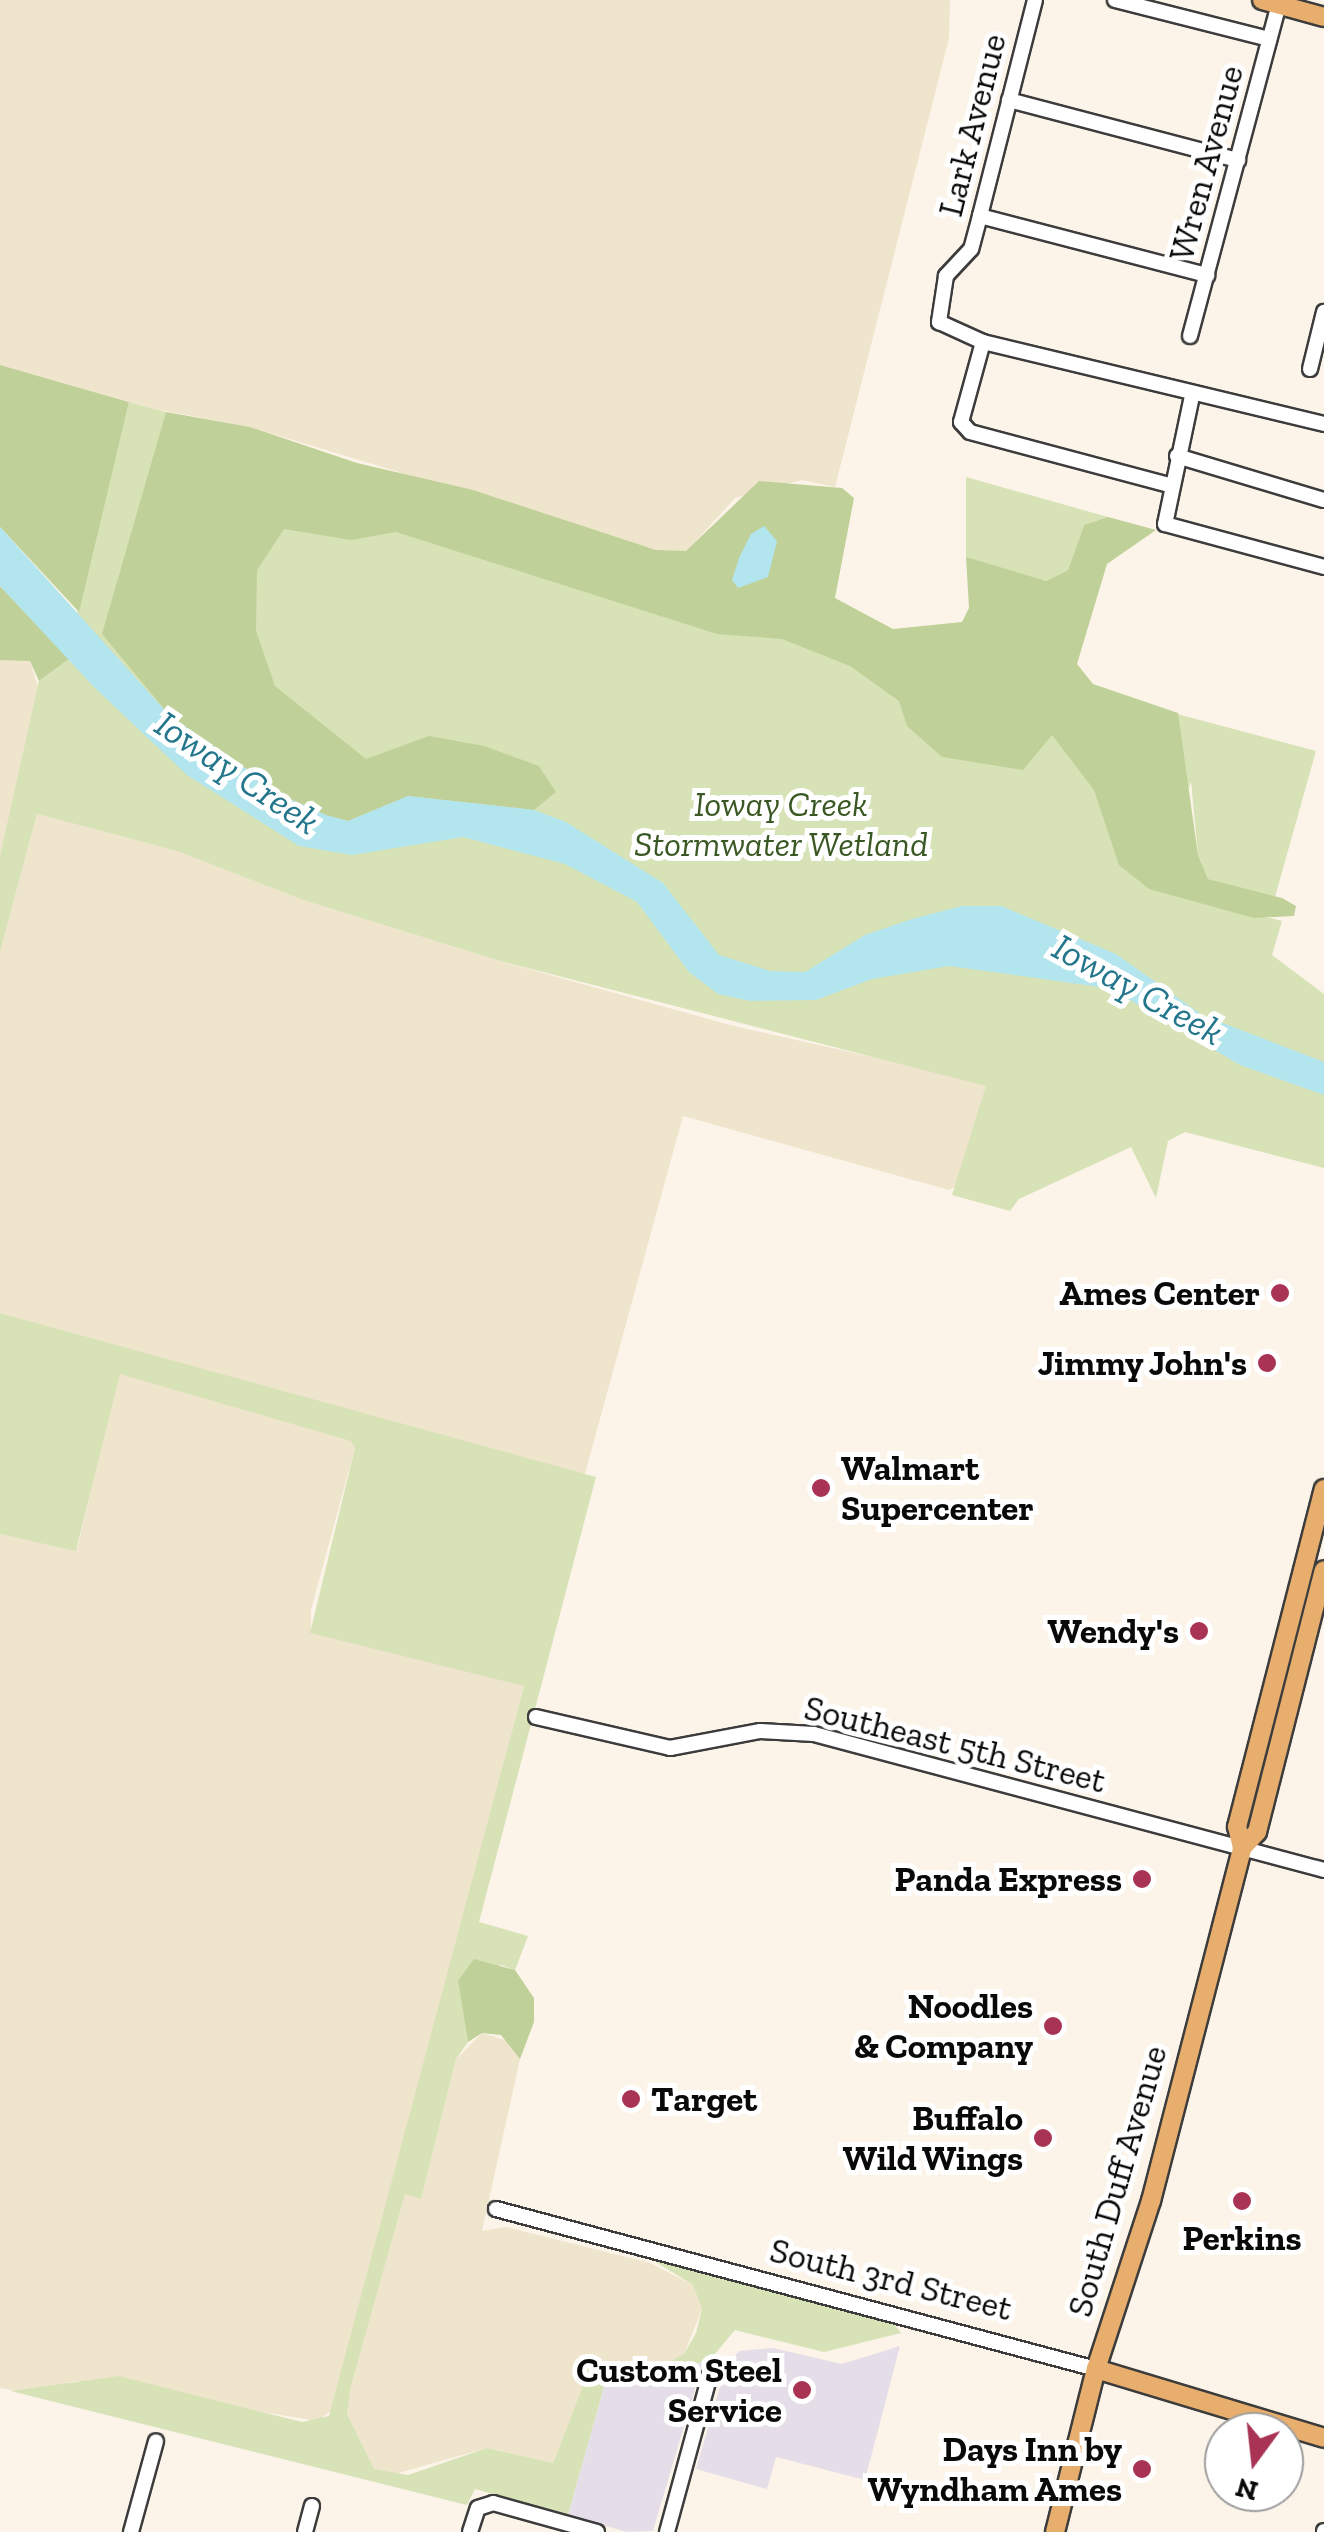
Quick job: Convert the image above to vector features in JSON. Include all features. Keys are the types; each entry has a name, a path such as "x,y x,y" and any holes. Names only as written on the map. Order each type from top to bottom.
{"main road":[{"path":"1274,2 1324,17"},
{"name":"South Duff Avenue","path":"1242,1848 1236,1827 1324,1489"},
{"name":"South Duff Avenue","path":"1055,2532 1096,2369 1144,2227 1242,1848 1257,1832 1324,1570"},
{"name":"South 3rd Street","path":"1096,2369 1324,2438"}],"street":[{"name":"Lark Avenue","path":"984,342 938,322 946,276 970,248 980,216 1034,0"},
{"path":"1115,0 1270,39"},
{"name":"Wren Avenue","path":"1190,336 1270,39 1274,2"},
{"path":"1008,100 1238,160"},
{"path":"980,216 1207,275"},
{"path":"1310,369 1324,312"},
{"path":"1169,485 970,432 961,422 984,342 1192,396 1211,392 1324,424"},
{"path":"1192,396 1169,485 1165,524 1324,567"},
{"path":"1177,456 1324,500"},
{"name":"Southeast 5th Street","path":"536,1716 670,1748 760,1731 814,1734 1324,1870"},
{"name":"South 3rd Street","path":"496,2209 1096,2369"},
{"path":"667,2532 712,2368"},
{"path":"132,2532 156,2441"},
{"path":"470,2532 475,2515 493,2503 597,2532"},
{"path":"306,2532 312,2506"}],"shaded area":[{"path":"0,0 950,0 949,38 835,487 802,480 735,498 686,552 656,550 250,427 155,409 0,365"},
{"path":"0,660 30,661 40,693 0,856"},
{"path":"37,814 177,851 303,900 500,961 730,1025 987,1086 960,1184 949,1190 683,1116 584,1477 0,1313 0,952"},
{"path":"119,1373 351,1440 355,1448 311,1610 311,1633 524,1685 335,2408 317,2421 76,2381 28,2393 0,2388 0,1534 77,1550"},
{"path":"482,2033 512,2042 520,2059 482,2231 506,2227 650,2263 693,2285 702,2309 684,2354 662,2365 629,2369 594,2359 553,2463 487,2448 391,2475 374,2469 354,2437 347,2413 351,2386 405,2194 421,2198 456,2059"},
{"path":"900,2346 865,2480 776,2457 767,2489 696,2469 726,2366 739,2351 773,2348 842,2364"},
{"path":"703,2362 653,2531 627,2532 568,2515 605,2383"}],"green space":[{"path":"0,365 129,402 79,612 0,527"},
{"name":"Ioway Creek Stormwater Wetland","path":"129,402 166,412 158,442 1316,751 1275,897 1208,879 1198,855 1191,781 1158,891 1282,921 1272,955 1324,994 1324,1168 1185,1132 1168,1141 1156,1198 1131,1147 1019,1199 1010,1211 952,1195 986,1086 500,961 303,900 177,851 37,814 0,952 0,856 39,681 65,662"},
{"path":"166,412 250,427 357,463 473,490 656,550 686,551 759,481 842,488 854,498 835,598 893,629 962,622 969,608 966,557 1046,581 1068,570 1084,525 1108,517 1156,530 1107,564 1077,664 1093,684 1178,713 1198,855 1208,879 1282,898 1296,906 1294,916 1254,918 1149,889 1119,865 1094,790 1052,735 1023,770 942,757 907,726 899,701 850,666 782,639 717,634 396,532 351,540 284,529 257,570 256,631 275,686 366,759 429,736 484,746 539,766 556,792 534,810 408,796 348,821 326,815 288,798 170,716 102,634"},
{"path":"966,477 1108,517 1084,525 1068,570 1046,581 1022,578 966,557"},
{"path":"0,586 69,659 39,681 30,661 0,660"},
{"path":"0,1313 596,1477 479,1922 528,1936 515,1970 501,1965 458,1981 468,2042 456,2059 421,2199 405,2194 351,2386 347,2414 374,2469 408,2475 487,2448 553,2463 594,2358 629,2369 662,2365 684,2354 696,2333 702,2309 693,2285 651,2259 894,2324 901,2333 824,2352 735,2330 709,2361 605,2383 568,2515 475,2489 467,2505 11,2391 119,2376 302,2422 329,2416 524,1686 310,1633 355,1448 351,1441 120,1374 76,1551 0,1534"},
{"path":"474,1959 515,1970 534,1998 534,2022 520,2059 501,2035 482,2033 468,2042 458,1981"}],"water":[{"path":"764,526 777,541 768,577 738,588 732,580 739,558 751,534"},
{"name":"Ioway Creek","path":"0,527 170,716 288,798 326,815 348,821 408,796 534,810 566,822 663,883 719,955 770,971 805,972 865,935 912,919 962,906 1001,906 1116,954 1202,1015 1324,1062 1324,1095 1240,1065 1118,993 1093,986 949,966 872,979 816,1000 750,1001 718,994 689,972 637,902 565,864 463,837 352,855 299,846 187,775 94,687 0,586"}],"place":[{"name":"Ames Center","path":"1280,1293"},
{"name":"Jimmy John's","path":"1267,1363"},
{"name":"Walmart Supercenter","path":"821,1488"},
{"name":"Wendy's","path":"1199,1631"},
{"name":"Panda Express","path":"1142,1879"},
{"name":"Noodles & Company","path":"1053,2026"},
{"name":"Target","path":"631,2099"},
{"name":"Buffalo Wild Wings","path":"1043,2138"},
{"name":"Perkins","path":"1242,2201"},
{"name":"Custom Steel Service","path":"802,2390"},
{"name":"Days Inn by Wyndham Ames","path":"1142,2469"}]}
